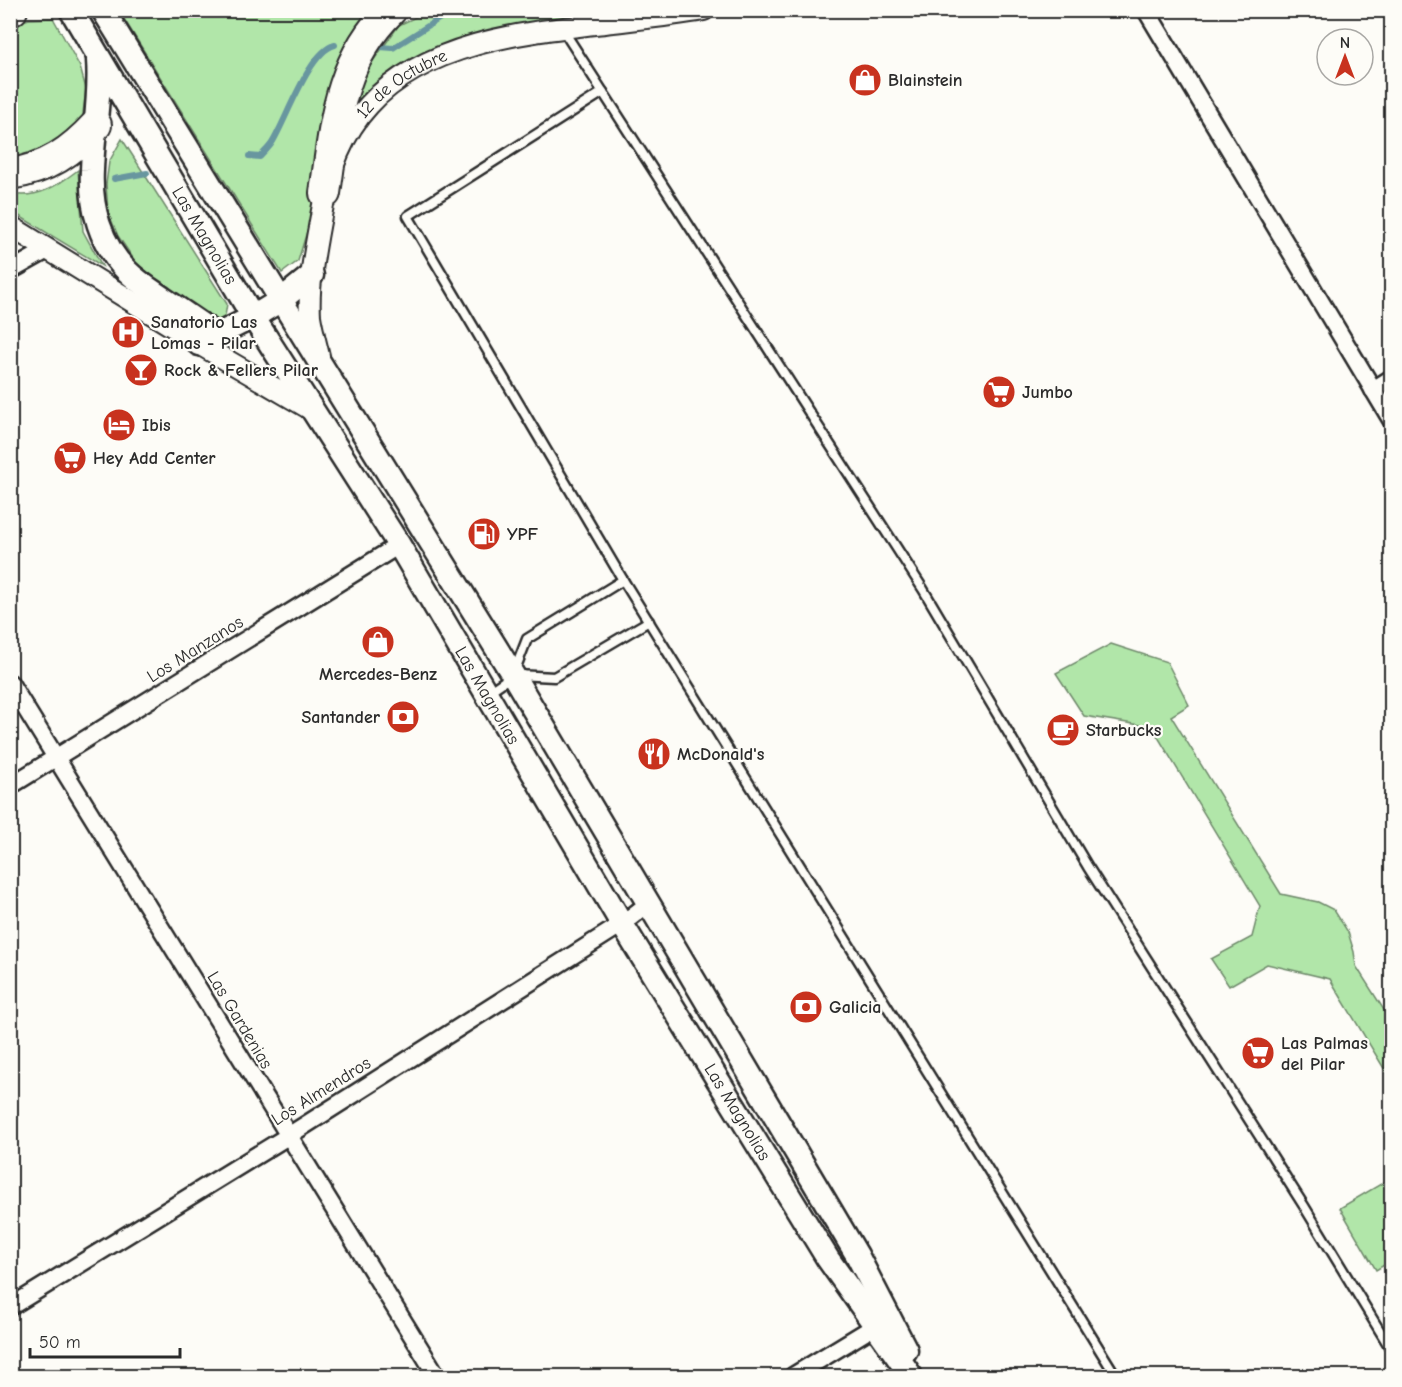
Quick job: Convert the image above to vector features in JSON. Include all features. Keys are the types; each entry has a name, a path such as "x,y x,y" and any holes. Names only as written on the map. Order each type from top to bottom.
{"highway":[{"path":"325,193 334,126 350,68 365,40 391,10"},
{"path":"10,174 40,167 64,154 96,125"}],"main road":[{"name":"Las Magnolias","path":"105,13 513,675 857,1255 920,1377"},
{"name":"Las Magnolias","path":"76,20 253,317 399,545 622,924 828,1259 910,1377"},
{"path":"98,55 100,86 92,169 93,203 98,223 108,245 128,272 208,339 253,317 281,300 312,275"}],"street":[{"name":"12 de Octubre","path":"322,367 310,319 310,291 325,193 340,151 356,121 377,97 398,80 421,67 461,50 504,38 562,28 704,10"},
{"path":"1146,10 1392,421"},
{"path":"10,226 208,339 312,410"},
{"path":"10,272 49,249"},
{"path":"1373,390 1392,378"},
{"name":"Los Manzanos","path":"10,786 399,545"},
{"name":"Las Gardenias","path":"10,683 437,1377"},
{"name":"Los Almendros","path":"10,1307 288,1136 622,924 649,903"},
{"path":"793,1377 875,1326"}],"lane":[{"path":"562,28 923,589 1088,867 1304,1206 1389,1346 1392,1346"},
{"path":"603,92 408,216 623,580 1116,1377"},
{"path":"486,694 513,675 527,639 623,580"},
{"path":"513,675 554,677 649,621"}],"green space":[{"path":"119,11 377,11 324,129 311,218 298,261 282,273"},
{"path":"428,11 612,11 544,20 460,39 409,63 370,88 351,111 360,79 399,25"},
{"path":"53,18 80,67 86,89 82,121 62,144 10,164 10,25 29,19"},
{"path":"122,139 227,304 225,316 216,322 205,318 137,264 118,236 108,212 106,184 109,162"},
{"path":"78,170 83,231 102,266 11,211 11,194 39,193 55,186"},
{"path":"1111,644 1167,662 1189,705 1171,716 1281,894 1318,902 1334,910 1348,932 1356,966 1391,1021 1391,1080 1330,979 1267,964 1229,986 1211,959 1252,937 1260,906 1152,727 1084,716 1056,673"},
{"path":"1391,1178 1391,1261 1376,1270 1340,1208"}],"waterway":[{"path":"380,47 393,48 453,10"},
{"path":"249,156 260,157 271,145 307,73 325,50 335,45"},
{"path":"114,179 147,173"}],"place":[{"name":"Blainstein","path":"865,80"},
{"name":"Sanatorio Las Lomas - Pilar","path":"128,332"},
{"name":"Rock & Fellers Pilar","path":"141,370"},
{"name":"Jumbo","path":"999,392"},
{"name":"Ibis","path":"119,425"},
{"name":"Hey Add Center","path":"70,458"},
{"name":"YPF","path":"484,534"},
{"name":"Mercedes-Benz","path":"378,642"},
{"name":"Santander","path":"403,717"},
{"name":"Starbucks","path":"1063,730"},
{"name":"McDonald's","path":"654,754"},
{"name":"Galicia","path":"806,1007"},
{"name":"Las Palmas del Pilar","path":"1258,1053"}]}
